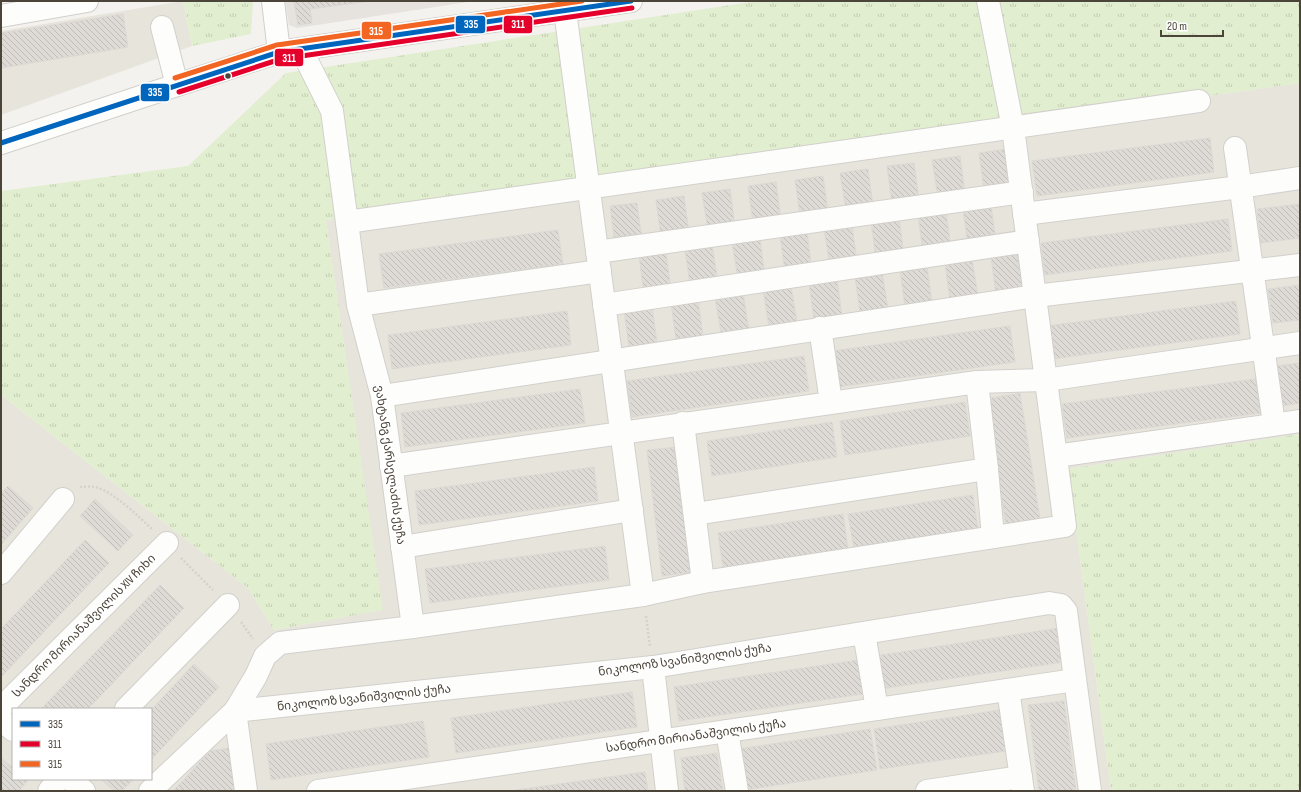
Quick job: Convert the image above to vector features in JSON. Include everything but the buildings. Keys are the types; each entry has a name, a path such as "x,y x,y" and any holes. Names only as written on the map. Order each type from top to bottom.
{"street":[{"path":"1,16 87,1"},
{"path":"273,1 279,52"},
{"path":"1,143 279,52 631,1"},
{"path":"150,791 235,711 256,676 265,656 280,643 413,627 643,595 703,582 1065,526 1013,128 988,1"},
{"path":"565,11 643,595"},
{"path":"162,27 177,85"},
{"name":"ვახტანგ ქარსელაძის ქუჩა","path":"301,49 332,111 358,304 382,396 413,627"},
{"path":"347,222 1199,101"},
{"path":"1235,148 1262,349 1274,424"},
{"path":"1024,214 1300,178"},
{"path":"358,304 598,261 1022,192"},
{"path":"604,305 1028,241"},
{"path":"382,396 1035,296 1300,264"},
{"path":"820,328 831,402"},
{"path":"391,466 977,382 1046,380 1300,343"},
{"path":"977,382 993,538"},
{"path":"1056,456 1300,421"},
{"path":"683,423 703,582"},
{"path":"695,514 987,469"},
{"path":"1,573 63,499"},
{"path":"402,547 632,510"},
{"name":"სანდრო მირიანაშვილის XIV ჩიხი","path":"1,708 166,543"},
{"name":"ნიკოლოზ სვანიშვილის ქუჩა","path":"235,711 653,667 1049,603 1061,605 1066,611 1090,791"},
{"path":"127,708 228,605"},
{"path":"864,633 877,709"},
{"path":"653,667 667,791"},
{"name":"სანდრო მირიანაშვილის ქუჩა","path":"318,791 1075,680"},
{"path":"927,791 1022,784 1008,690"},
{"path":"235,711 246,791"},
{"path":"1,720 12,729"},
{"path":"727,731 737,791"},
{"path":"49,791 58,780"},
{"path":"71,780 84,791"}],"path":[{"path":"643,595 653,667"}],"shaded area":[{"path":"183,1 192,46 1,115 1,31"},
{"path":"285,1 475,1 297,28 289,25"},
{"path":"1300,83 1300,434 1068,469 1111,791 1,791 1,395 248,588 274,630 382,610 326,220"}],"green space":[{"path":"183,1 253,1 251,34 192,46"},
{"path":"757,1 1300,1 1300,83 326,220 383,610 274,630 248,588 1,395 1,191 188,166 286,73"},
{"path":"1300,434 1300,791 1111,791 1068,469"}],"transit line":[{"name":"315","path":"175,78 277,45 582,1"},
{"name":"335","path":"1,143 279,52 631,1"},
{"name":"311","path":"179,92 281,59 632,8"}]}
